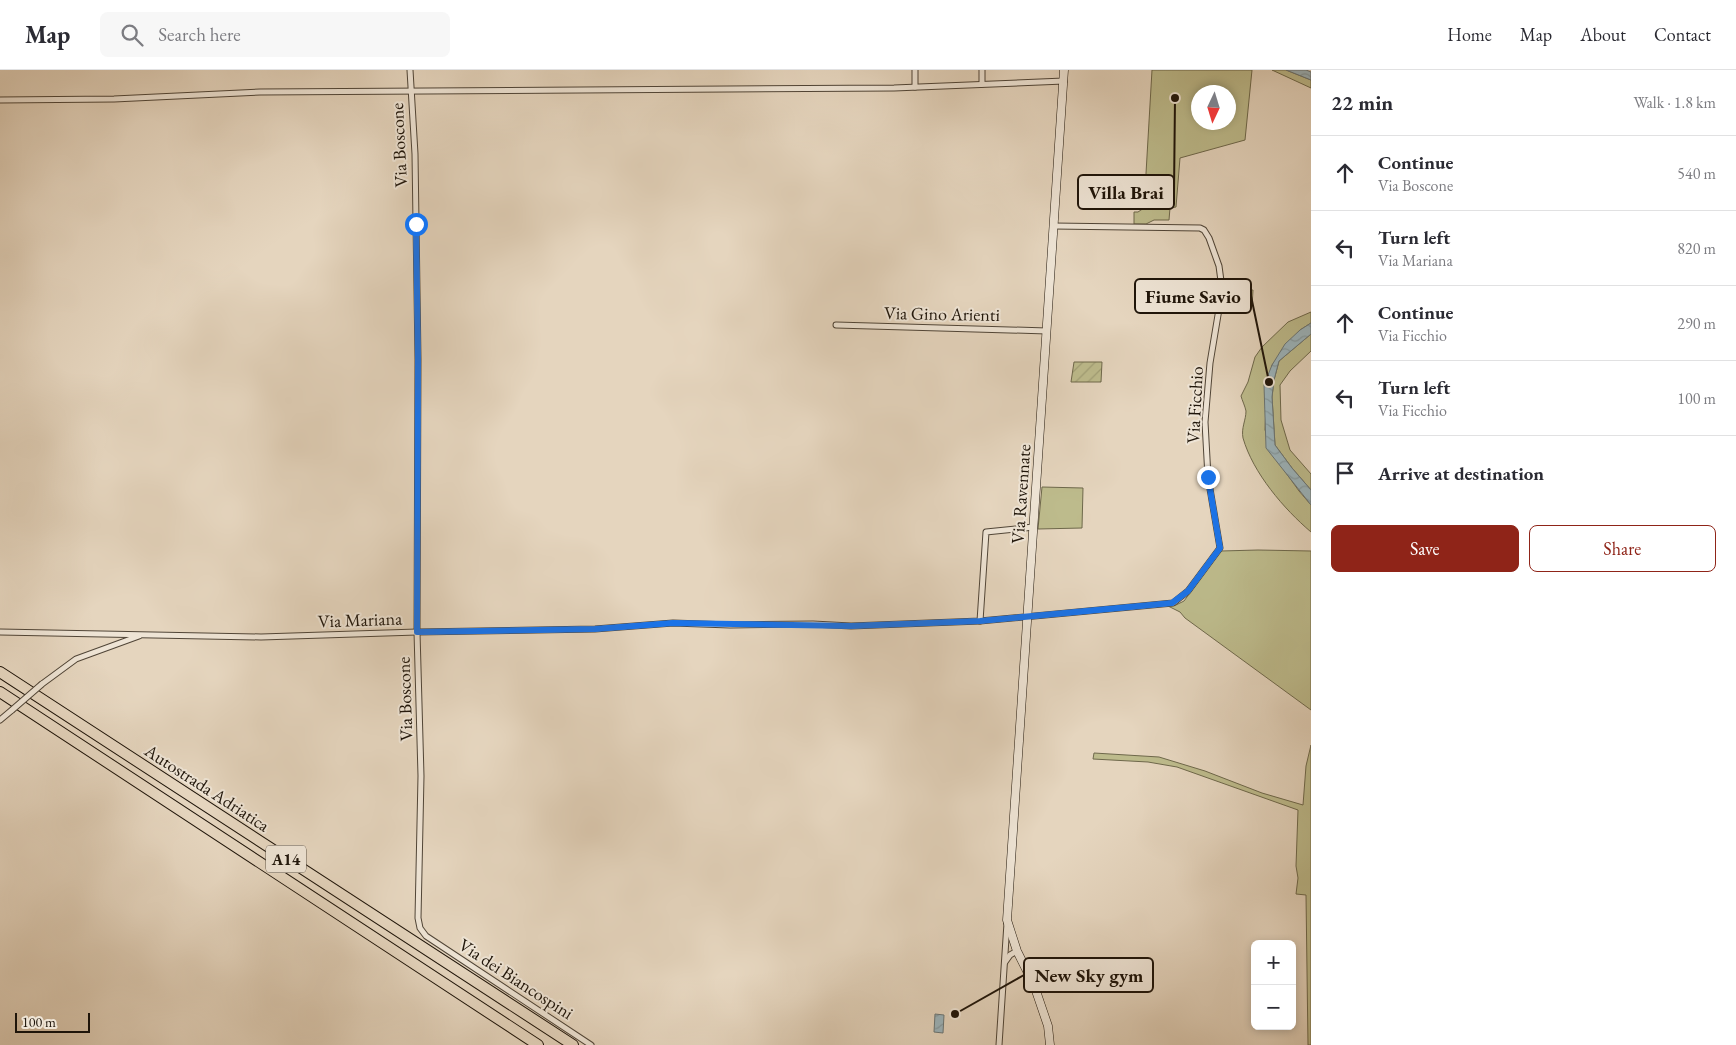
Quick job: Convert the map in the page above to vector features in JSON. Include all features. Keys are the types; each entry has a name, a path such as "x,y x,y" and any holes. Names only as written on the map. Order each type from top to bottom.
{"highway":[{"name":"Autostrada Adriatica","path":"0,672 573,1045"},
{"name":"Autostrada Adriatica","path":"0,692 538,1045"}],"main road":[{"name":"Via Ravennate","path":"1050,1045 1048,1026 1034,985 1017,951 1007,920 1064,70"}],"street":[{"name":"Via Boscone","path":"410,70 415,154 417,272 417,632 421,776 418,918 420,928 426,936"},
{"path":"915,70 915,87"},
{"path":"982,70 982,84"},
{"path":"0,100 114,100 260,92 915,87 1064,81"},
{"name":"Via Ficchio","path":"1028,617 1172,603 1188,591 1220,548 1208,477 1205,422 1210,363 1220,303 1221,282 1219,266 1207,234 1200,228 1190,227 1054,226"},
{"name":"Via Gino Arienti","path":"836,325 1047,331"},
{"path":"980,621 986,532 1034,527"},
{"name":"Via Mariana","path":"0,632 262,637 595,629 673,623 851,626 980,621 1028,617"},
{"name":"Via Mariana","path":"0,720 42,684 76,659 142,635"},
{"name":"Via Ravennate","path":"999,1045 1007,920"},
{"name":"Via dei Biancospini","path":"426,936 592,1045"},
{"path":"1004,964 1010,955 1017,951"}],"shaded area":[{"path":"1152,70 1252,70 1245,140 1180,158 1176,207 1170,208 1169,220 1154,220 1146,224 1134,224 1134,212 1144,208"},
{"path":"1272,70 1286,70 1311,80 1311,88"},
{"path":"1226,290 1253,290 1252,307 1223,306"},
{"path":"1311,312 1311,323 1300,330 1272,365 1265,430 1284,470 1311,505 1311,532 1290,513 1254,464 1243,438 1246,411 1241,396 1248,382 1255,357 1262,347 1288,322"},
{"path":"1311,334 1311,351 1290,371 1280,385 1281,420 1290,450 1311,474 1311,490 1275,445 1272,397 1279,361"},
{"path":"1074,362 1102,362 1101,382 1071,382"},
{"path":"1042,487 1083,488 1082,528 1038,529"},
{"path":"1221,551 1311,551 1311,710 1185,618 1180,612 1168,606 1184,601"},
{"path":"1311,745 1311,1045 1308,1045 1306,895 1296,894 1298,878 1296,866 1298,810 1177,767 1148,762 1093,759 1094,753 1159,757 1205,771 1262,793 1303,805 1306,766"}],"water":[{"path":"1286,70 1306,70 1311,72 1311,80"},
{"path":"1311,323 1311,334 1279,361 1272,397 1275,445 1311,490 1311,505 1266,448 1264,385 1272,365 1285,344"},
{"path":"935,1014 944,1015 943,1033 934,1032"}],"place":[{"name":"Villa Brai","path":"1175,98"},
{"name":"Fiume Savio","path":"1269,382"},
{"name":"New Sky gym","path":"955,1014"}],"route":[{"path":"416,224 418,359 417,632 595,629 673,623 851,626 980,621 1172,603 1188,591 1220,548 1208,477"}]}
